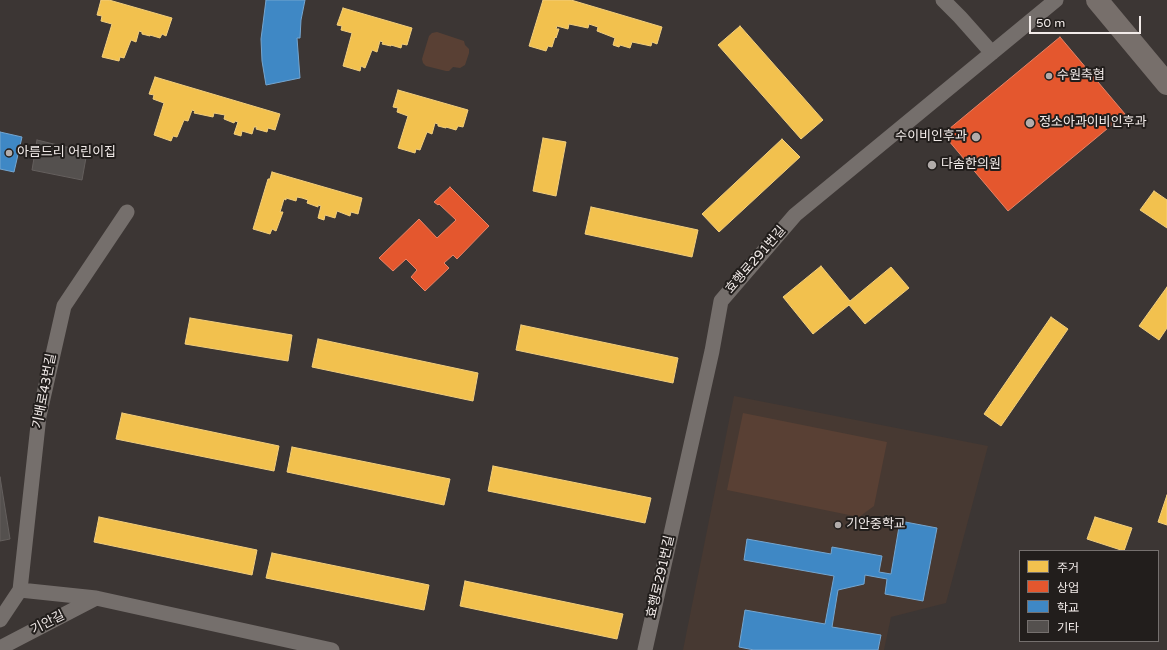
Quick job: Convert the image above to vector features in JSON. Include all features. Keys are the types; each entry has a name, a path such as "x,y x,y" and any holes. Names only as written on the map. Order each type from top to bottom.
{"main road":[{"path":"1097,0 1167,84"}],"street":[{"path":"943,0 992,53"},
{"name":"효행로291번길","path":"645,650 712,351 720,301 796,215 1056,0"},
{"name":"기배로43번길","path":"20,590 38,416 64,306 127,212"},
{"path":"0,620 20,590 96,598 332,650"},
{"name":"기안길","path":"0,648 96,598"}],"shaded area":[{"path":"437,32 464,41 465,45 469,49 465,65 460,68 453,67 449,71 446,71 426,66 423,63 422,59 429,36 432,33"},
{"name":"기안중학교","path":"734,396 988,446 946,603 891,617 884,650 683,650"},
{"path":"743,413 887,442 874,506 859,517 727,490"}],"building: 주거":[{"path":"101,0 109,0 172,18 166,36 162,34 160,38 142,34 142,32 139,31 136,42 131,40 124,58 120,57 119,61 102,57 112,24 101,21 102,16 97,15"},
{"path":"543,0 571,0 662,27 657,44 652,42 651,46 632,42 630,48 620,45 619,47 613,45 615,38 597,31 598,27 589,24 588,28 569,24 568,29 557,26 556,29 559,29 556,38 555,37 552,47 548,46 546,51 529,46"},
{"path":"343,8 412,28 407,45 402,44 401,48 382,44 383,42 380,41 377,52 372,50 365,68 361,66 360,71 343,66 352,33 341,30 342,26 337,25"},
{"path":"740,26 823,120 801,139 718,45"},
{"path":"155,77 280,114 275,130 268,128 267,132 254,127 252,134 242,131 241,136 234,134 238,122 235,121 234,123 224,119 225,115 214,113 213,117 194,113 195,111 192,110 188,121 184,120 177,137 173,136 171,141 154,135 164,103 153,99 154,95 149,94"},
{"path":"398,90 468,110 463,127 458,126 456,130 438,126 438,124 435,123 432,134 427,132 420,150 416,149 415,153 398,148 408,116 397,112 398,108 393,107"},
{"path":"543,138 566,142 556,196 533,191"},
{"path":"782,139 800,157 719,232 702,214"},
{"path":"272,172 362,198 358,214 351,212 350,216 337,211 335,218 325,215 324,220 318,218 321,206 318,205 318,207 307,203 308,200 302,198 297,197 296,201 286,198 286,200 284,199 280,212 283,212 276,231 272,229 270,234 253,229 268,179 270,179"},
{"path":"1154,191 1167,200 1167,228 1140,210"},
{"path":"591,207 698,230 692,257 585,234"},
{"path":"821,266 850,301 891,267 909,288 865,324 849,305 813,334 783,297"},
{"path":"1167,287 1167,328 1159,340 1139,326"},
{"path":"1051,317 1068,329 1001,426 984,414"},
{"path":"190,318 292,335 288,361 185,344"},
{"path":"521,325 678,358 673,383 516,350"},
{"path":"318,339 478,373 473,401 312,367"},
{"path":"122,413 279,446 274,471 116,439"},
{"path":"292,447 450,479 444,505 287,472"},
{"path":"493,466 651,498 645,523 488,491"},
{"path":"1167,495 1167,525 1158,522"},
{"path":"99,517 257,550 252,575 94,542"},
{"path":"1095,517 1132,528 1124,550 1087,539"},
{"path":"272,553 429,585 424,610 266,578"},
{"path":"465,581 623,614 617,639 460,606"}],"building: 상업":[{"path":"1060,37 1125,114 1008,211 943,134"},
{"path":"450,187 489,226 457,259 453,255 444,263 449,268 425,291 411,277 417,270 406,259 393,271 379,258 419,219 437,238 456,220 439,204 438,205 434,202"}],"building: 학교":[{"path":"266,0 305,0 301,20 300,38 297,38 300,78 266,85 262,61 261,39"},
{"name":"아름드리 어린이집","path":"0,132 22,137 14,172 0,169"},
{"path":"900,521 937,528 923,601 885,594 887,579 865,575 864,584 838,590 832,627 881,635 878,650 754,650 739,647 745,610 825,624 834,576 744,560 747,539 831,554 832,547 882,556 879,572 891,574"}],"building: 기타":[{"path":"37,140 87,152 82,180 32,170"},
{"path":"0,477 10,539 0,541"}],"place":[{"name":"수원축협","path":"1049,76"},
{"name":"정소아과이비인후과","path":"1030,123"},
{"name":"수이비인후과","path":"976,137"},
{"name":"아름드리 어린이집","path":"9,153"},
{"name":"다솜한의원","path":"932,165"},
{"name":"기안중학교","path":"838,525"}]}
